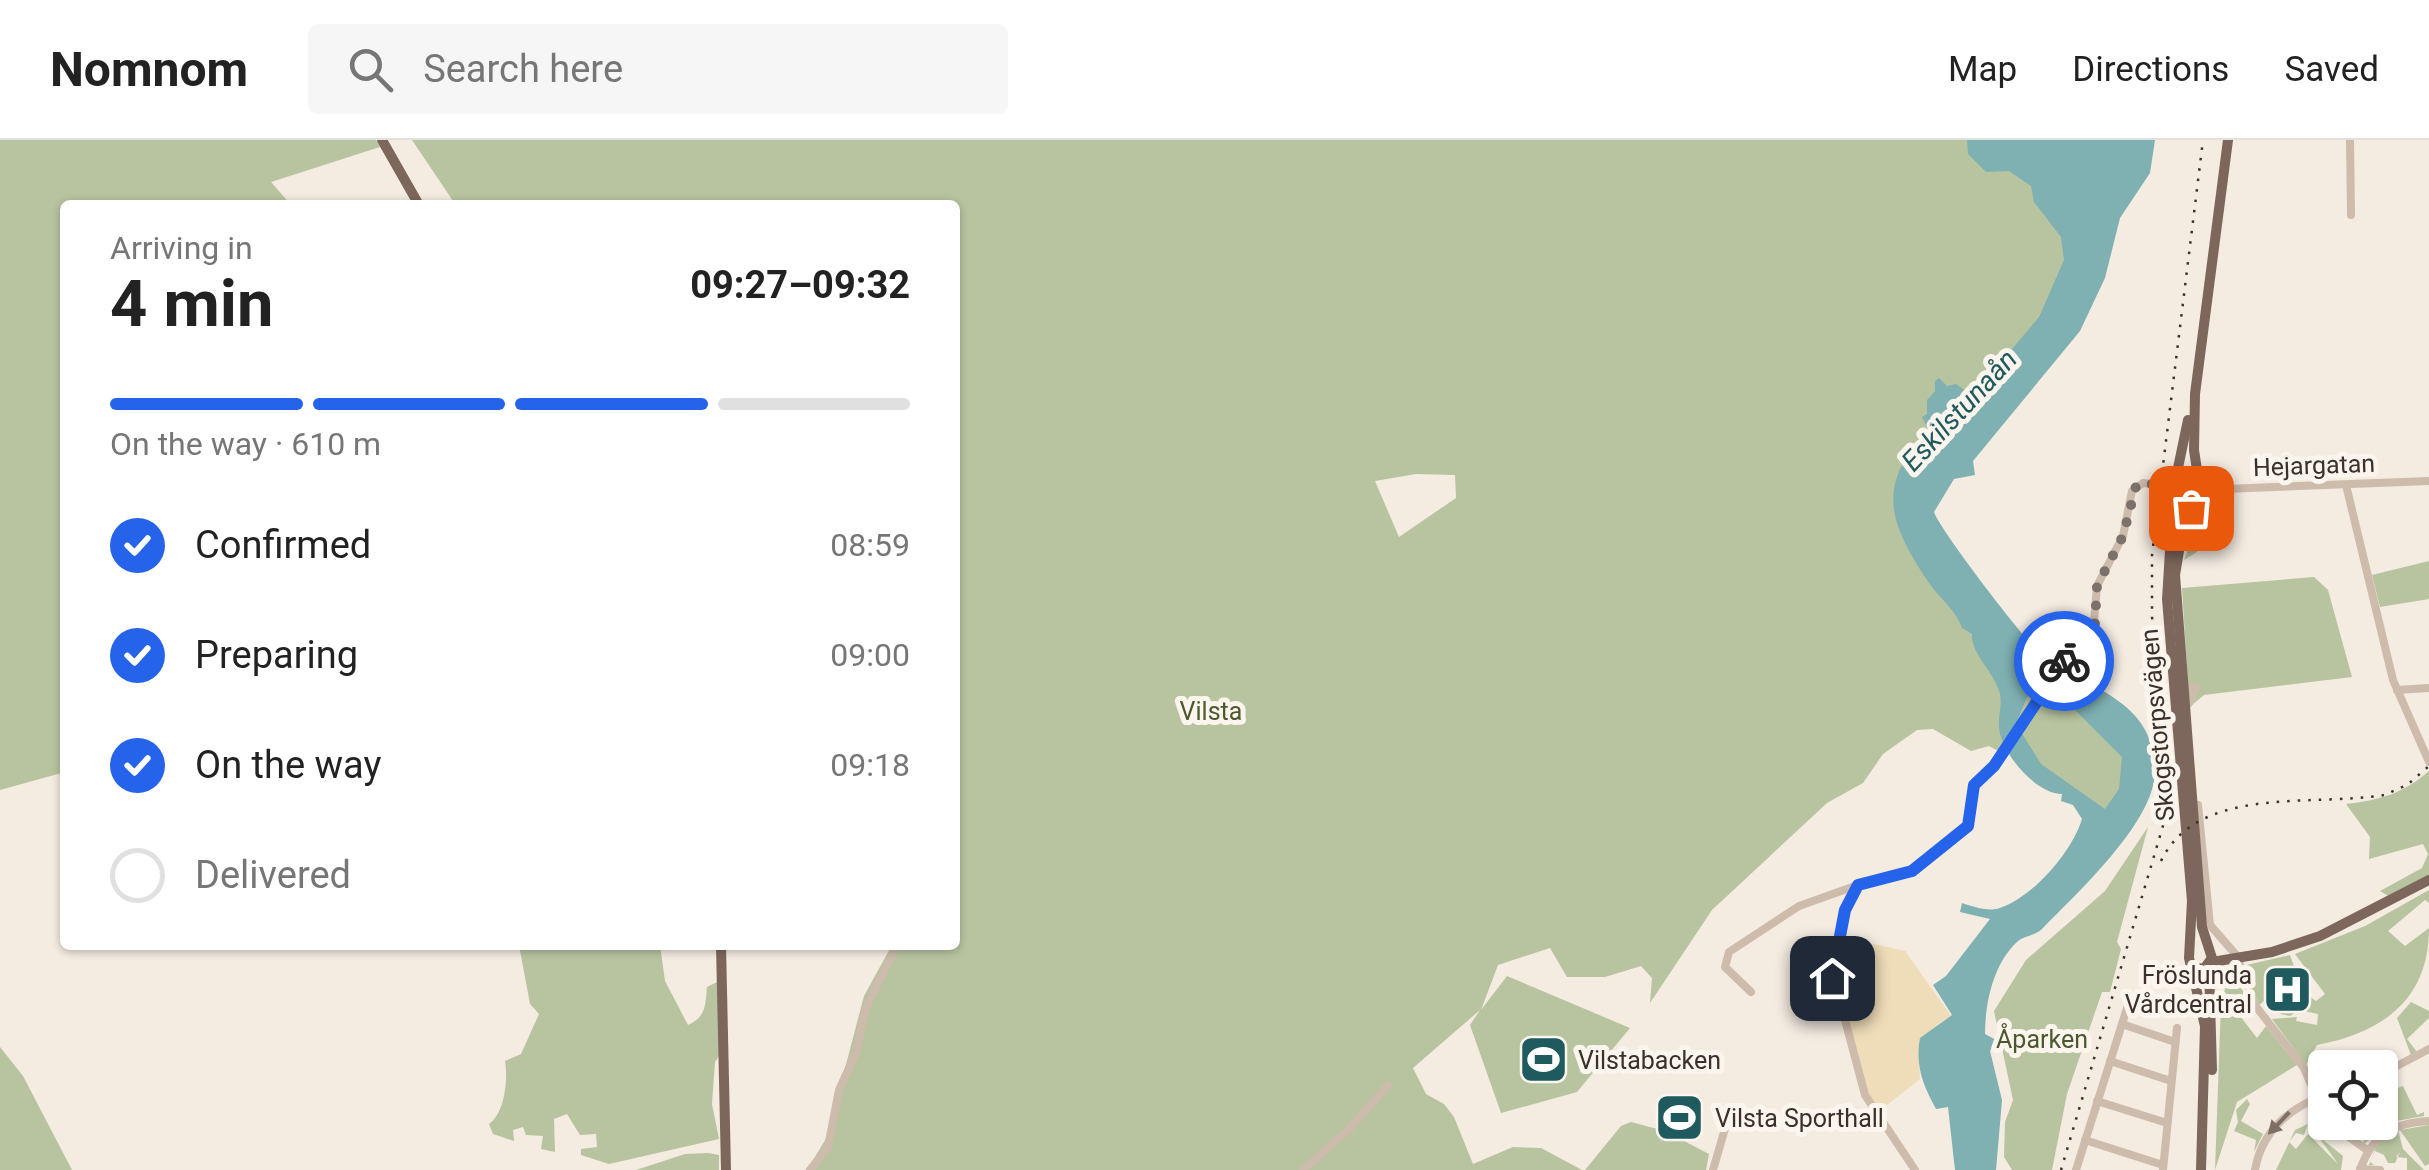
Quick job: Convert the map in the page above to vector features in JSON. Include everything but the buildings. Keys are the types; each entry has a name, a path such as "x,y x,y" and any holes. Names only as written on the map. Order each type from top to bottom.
{"main road":[{"path":"382,140 415,200"},
{"name":"Skogstorpsvägen","path":"2204,1170 2205,1026 2192,967 2192,901 2167,599 2177,487 2195,394 2228,140"},
{"name":"Skogstorpsvägen","path":"2195,394 2198,489 2180,545 2175,594 2202,927 2210,957 2212,1060 2204,1170"},
{"path":"2177,487 2186,501 2198,489"},
{"path":"2177,487 2198,489"},
{"path":"2192,967 2210,957 2272,952 2320,936 2429,880"},
{"path":"2191,952 2198,947 2210,957"},
{"path":"721,950 726,1170"}],"street":[{"path":"2350,140 2351,215"},
{"name":"Hejargatan","path":"2198,489 2429,482"},
{"path":"1751,992 1725,967 1729,952 1800,906 1912,871 1964,830 1973,816 1972,789 2040,695 2046,674 2058,663 2086,650 2094,640 2097,586 2125,530 2132,491 2143,483 2177,487"},
{"path":"2346,485 2397,690 2429,762"},
{"path":"2397,690 2429,688"},
{"path":"2189,703 2208,920 2233,956 2250,997 2308,1075"},
{"path":"1858,885 1845,910 1833,985 1865,1095 1915,1170"},
{"path":"810,1170 828,1147 839,1090 856,1054 866,1008 895,950"},
{"path":"2076,1170 2128,1005"},
{"path":"2122,1024 2175,1042"},
{"path":"2085,1140 2163,1167 2177,1028"},
{"path":"2398,1065 2429,1049"},
{"path":"2110,1062 2171,1081"},
{"path":"1303,1170 1349,1129 1388,1085"},
{"path":"2097,1100 2167,1123"},
{"path":"2255,1170 2263,1144 2275,1125 2308,1104"},
{"path":"1713,1170 1728,1118"},
{"path":"2380,1170 2360,1170 2367,1150 2393,1127 2429,1121"},
{"path":"2353,1140 2367,1150"}],"green space":[{"path":"0,140 376,140 380,147 271,182 287,200 60,200 60,773 0,790"},
{"name":"Vilsta","path":"412,140 2100,140 2072,295 1904,488 1921,545 2128,743 2130,804 2091,816 2009,732 1998,751 1989,746 1971,751 1933,729 1917,730 1883,754 1863,783 1827,803 1712,910 1650,1003 1652,978 1641,966 1605,977 1567,977 1550,948 1498,965 1481,1010 1507,976 1630,1028 1577,1092 1501,1113 1470,1025 1480,1010 1413,1068 1426,1094 1444,1104 1454,1117 1473,1164 1513,1147 1541,1148 1582,1170 807,1170 827,1137 864,996 889,950 960,950 960,200 452,200","holes":["1416,474 1455,475 1456,498 1399,537 1375,481"]},
{"path":"2209,495 2217,495 2214,510 2197,527 2197,552 2184,560"},
{"path":"2429,561 2429,599 2380,607 2372,575"},
{"path":"2314,577 2328,590 2352,677 2204,695 2192,705 2199,690 2188,685 2182,588"},
{"path":"2429,771 2429,876 2390,897 2380,891 2422,868 2428,854 2423,844 2369,859 2370,837 2346,804 2390,795"},
{"name":"Åparken","path":"2148,827 2117,942 2121,949 2110,992 2102,992 2067,1094 2052,1170 2012,1170 2004,1157 2005,1122 2013,1100 1994,1011 2026,960 2105,891"},
{"path":"2429,890 2429,903 2425,900 2388,931 2405,946 2429,928 2427,953 2411,992 2382,1021 2308,1050 2306,1065 2272,1019 2297,1017 2296,1021 2317,1025 2318,1014 2299,1010 2290,1016 2280,1014 2283,1005 2289,1012 2309,996 2316,1001 2325,994 2295,954 2365,926"},
{"path":"520,950 661,950 665,981 688,1025 702,1014 707,987 719,981 723,1050 715,1062 712,1104 719,1139 609,1164 581,1155 581,1149 597,1147 596,1134 580,1135 567,1114 554,1119 555,1152 541,1149 543,1136 526,1135 523,1127 513,1130 514,1141 493,1134 489,1124 499,1112 504,1096 505,1061 521,1054 539,1014 530,1004"},
{"path":"2290,955 2296,972 2292,975 2285,966 2265,982 2274,993 2259,1005 2242,966"},
{"path":"2227,982 2240,986 2253,1008 2247,1012 2240,1003 2234,1008 2257,1038 2266,1026 2297,1065 2237,1102 2215,1170 2221,1003"},
{"path":"2411,1002 2429,1011 2429,1018 2407,1039 2417,1052 2411,1055 2397,1018"},
{"path":"0,1047 23,1076 72,1170 0,1170"},
{"path":"2403,1086 2417,1115 2424,1112 2424,1116 2398,1121 2398,1088"},
{"path":"2247,1099 2250,1104 2241,1121 2263,1134 2254,1152 2256,1140 2234,1131 2238,1122 2236,1110"},
{"path":"1631,1122 1665,1131 1709,1154 1706,1170 1585,1170 1621,1126"},
{"path":"2308,1124 2304,1135 2296,1133 2290,1141 2295,1130"},
{"path":"2429,1125 2429,1164 2425,1166 2400,1130"},
{"path":"2398,1130 2403,1149 2424,1170 2407,1170 2407,1158 2398,1157 2395,1163 2388,1163 2384,1155 2375,1151 2371,1159 2378,1142 2398,1140"},
{"path":"2308,1134 2308,1140 2314,1140 2338,1164 2321,1140 2343,1156 2341,1170 2276,1170 2289,1142 2296,1149"},
{"path":"685,1154 719,1155 719,1170 636,1170"}],"sand":[{"path":"1847,938 1905,951 1951,1016 1924,1041 1920,1079 1878,1112 1868,1094 1836,979"}],"water":[{"name":"Eskilstunaån","path":"1967,140 2155,140 2150,173 2120,218 2105,278 2080,331 1973,461 1975,475 1954,479 1934,512 1982,582 2038,651 2129,709 2151,745 2155,770 2143,811 2112,855 2040,931 2017,942 1996,973 1985,1034 1996,1040 1990,1051 2002,1100 1996,1170 1955,1170 1948,1107 1936,1109 1924,1083 1919,1066 1920,1038 1952,1015 1933,985 1946,976 1990,919 1960,912 1962,903 1995,909 2025,894 2060,859 2082,819 2073,805 2061,801 2062,794 2030,779 2005,748 1999,727 2001,698 1995,681 1974,647 1972,634 1962,628 1933,589 1897,524 1894,488 1911,450 1928,429 1922,417 1927,414 1927,400 1935,391 1935,381 1939,378 1947,386 1956,384 1970,394 1979,388 2039,317 2064,260 2061,237 2034,202 2031,186 2009,171 1986,172 1968,154","holes":["2046,690 2073,708 2122,757 2119,789 2105,809 2041,764 2016,724 2027,697"]}],"railway":[{"path":"2061,1170 2165,819 2169,739 2152,617 2152,555 2203,140"},
{"path":"2161,861 2178,837 2202,820 2229,809 2384,795 2407,785 2429,766"}],"way so far":[{"path":"2064,661 2086,650 2094,640 2097,586 2123,536 2136,486 2143,483 2174,487 2180,499 2196,498 2191,508"}],"place":[{"name":"Fröslunda Vårdcentral","path":"2287,989"},
{"name":"Vilstabacken","path":"1543,1060"},
{"name":"Vilsta Sporthall","path":"1680,1118"}],"route":[{"path":"1832,978 1845,910 1858,885 1872,878 1912,871 1968,826 1974,811 1974,785 1994,766 2038,700 2048,671 2064,661"}]}
